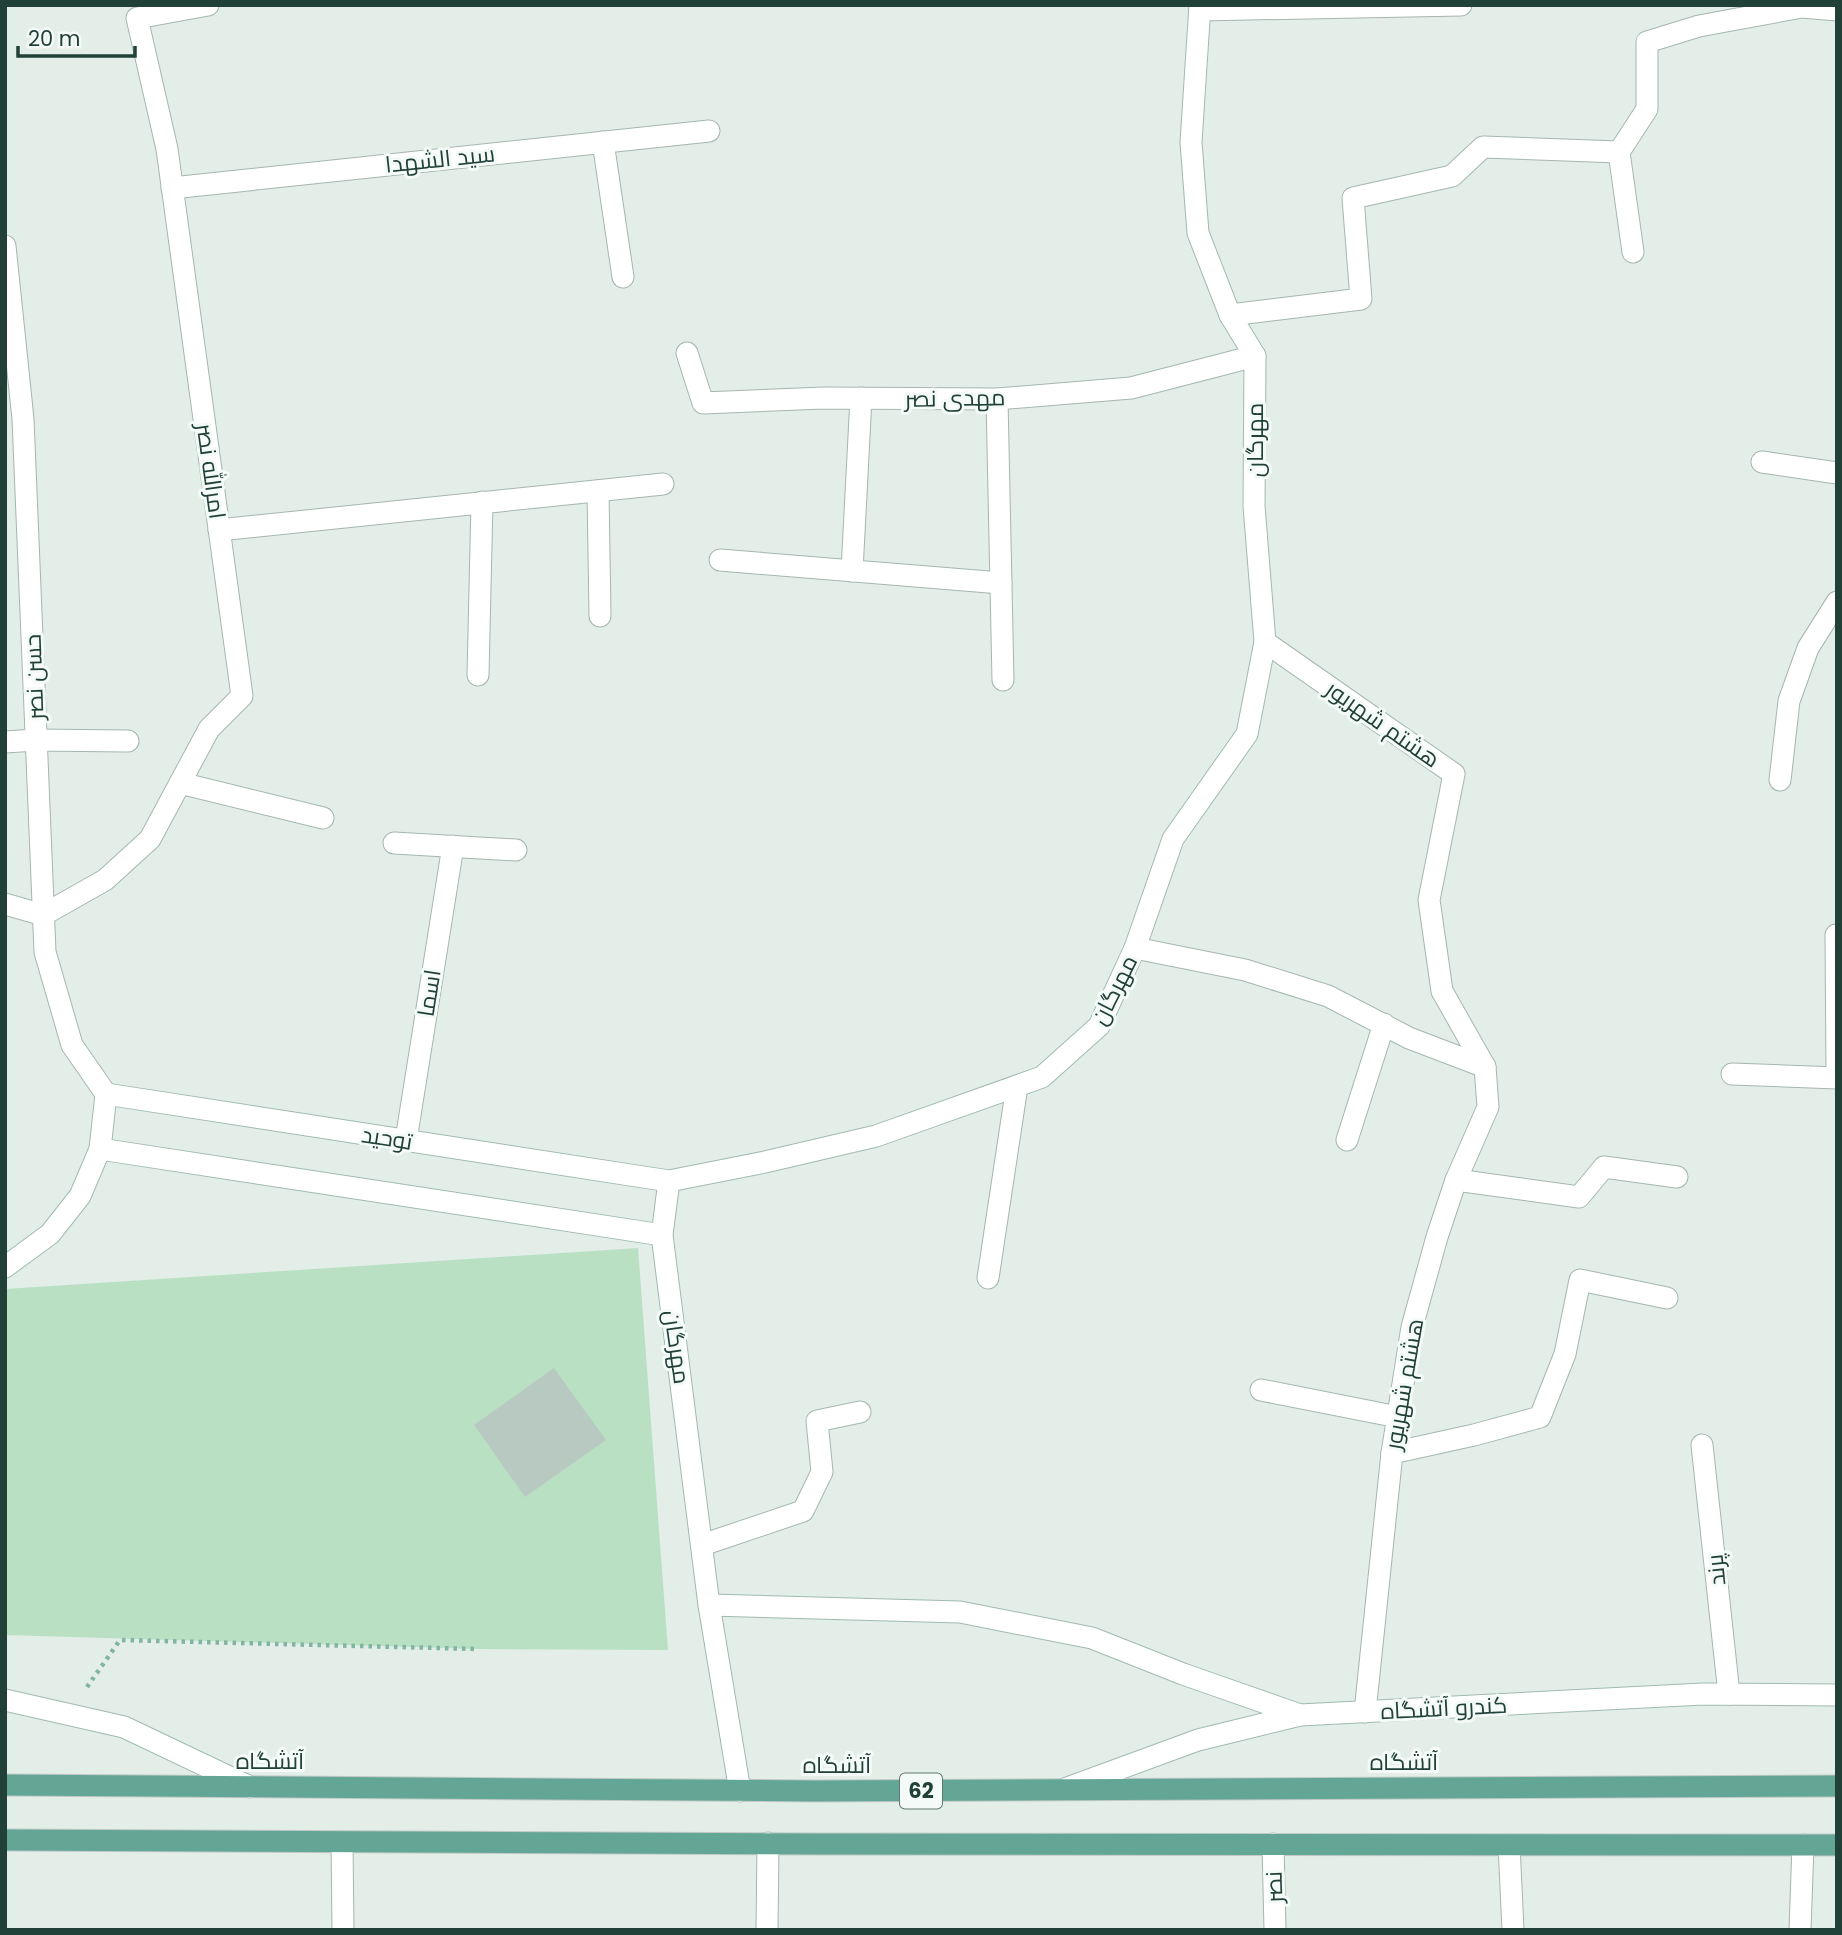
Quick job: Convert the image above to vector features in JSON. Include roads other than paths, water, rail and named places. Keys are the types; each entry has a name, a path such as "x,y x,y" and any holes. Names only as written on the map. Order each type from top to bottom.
{"main road":[{"name":"آتشگاه","path":"5,1785 740,1791 1837,1786"},
{"path":"5,1840 1837,1845"}],"street":[{"name":"امرالله نصر","path":"43,915 105,880 150,839 209,729 242,696 167,149 137,18 208,5"},
{"path":"1255,356 1230,315 1198,233 1191,142 1200,7 1461,5"},
{"path":"1633,252 1619,152 1647,109 1647,42 1699,26 1802,7 1837,10"},
{"name":"سید الشهدا","path":"172,188 709,131"},
{"path":"603,142 623,278"},
{"path":"1230,315 1361,299 1353,198 1452,176 1483,147 1619,152"},
{"name":"حسن نصر","path":"5,246 15,448 36,740 45,952 72,1045 106,1094"},
{"name":"مهدی نصر","path":"687,353 704,403 862,398 997,399 1131,387 1255,356"},
{"name":"مهرگان","path":"740,1791 709,1605 662,1235 668,1181 876,1136 1017,1086 1042,1077 1099,1026 1135,948 1173,839 1247,734 1265,642 1254,506 1255,356"},
{"path":"852,571 862,398"},
{"path":"997,399 1003,680"},
{"path":"1762,462 1836,477"},
{"path":"219,530 663,484"},
{"path":"598,491 600,616"},
{"path":"478,675 482,502"},
{"path":"720,560 1001,583"},
{"path":"1780,780 1789,701 1808,648 1837,602"},
{"name":"هشتم شهریور","path":"1265,642 1454,774 1429,900 1442,991 1485,1067 1488,1107 1456,1180 1412,1327 1392,1453 1365,1712"},
{"path":"5,742 128,741"},
{"path":"180,783 323,818"},
{"path":"394,843 516,850"},
{"name":"اسما","path":"406,1140 453,846"},
{"path":"5,904 43,915"},
{"path":"1732,1074 1837,1076 1836,935"},
{"path":"1135,948 1257,973 1328,996 1409,1038 1485,1067"},
{"path":"1347,1140 1384,1024"},
{"path":"988,1278 1017,1086"},
{"path":"5,1267 50,1234 80,1196 100,1149 106,1094"},
{"name":"توحید","path":"106,1094 668,1181"},
{"path":"100,1149 662,1235"},
{"path":"1456,1180 1579,1197 1604,1167 1677,1177"},
{"path":"1392,1453 1474,1435 1540,1416 1565,1354 1580,1280 1667,1298"},
{"path":"1261,1390 1398,1417"},
{"path":"702,1545 803,1511 822,1472 817,1421 860,1412"},
{"name":"پرند","path":"1702,1445 1729,1694"},
{"path":"709,1605 960,1612 1092,1638 1183,1674 1300,1715"},
{"name":"کندرو آتشگاه","path":"1063,1790 1198,1741 1300,1715 1729,1694 1837,1695"},
{"path":"5,1700 124,1727 250,1787"},
{"path":"342,1842 343,1930"},
{"path":"767,1930 768,1843"},
{"name":"نصر","path":"1273,1844 1275,1930"},
{"path":"1509,1845 1513,1930"},
{"path":"1800,1930 1803,1845"}]}
